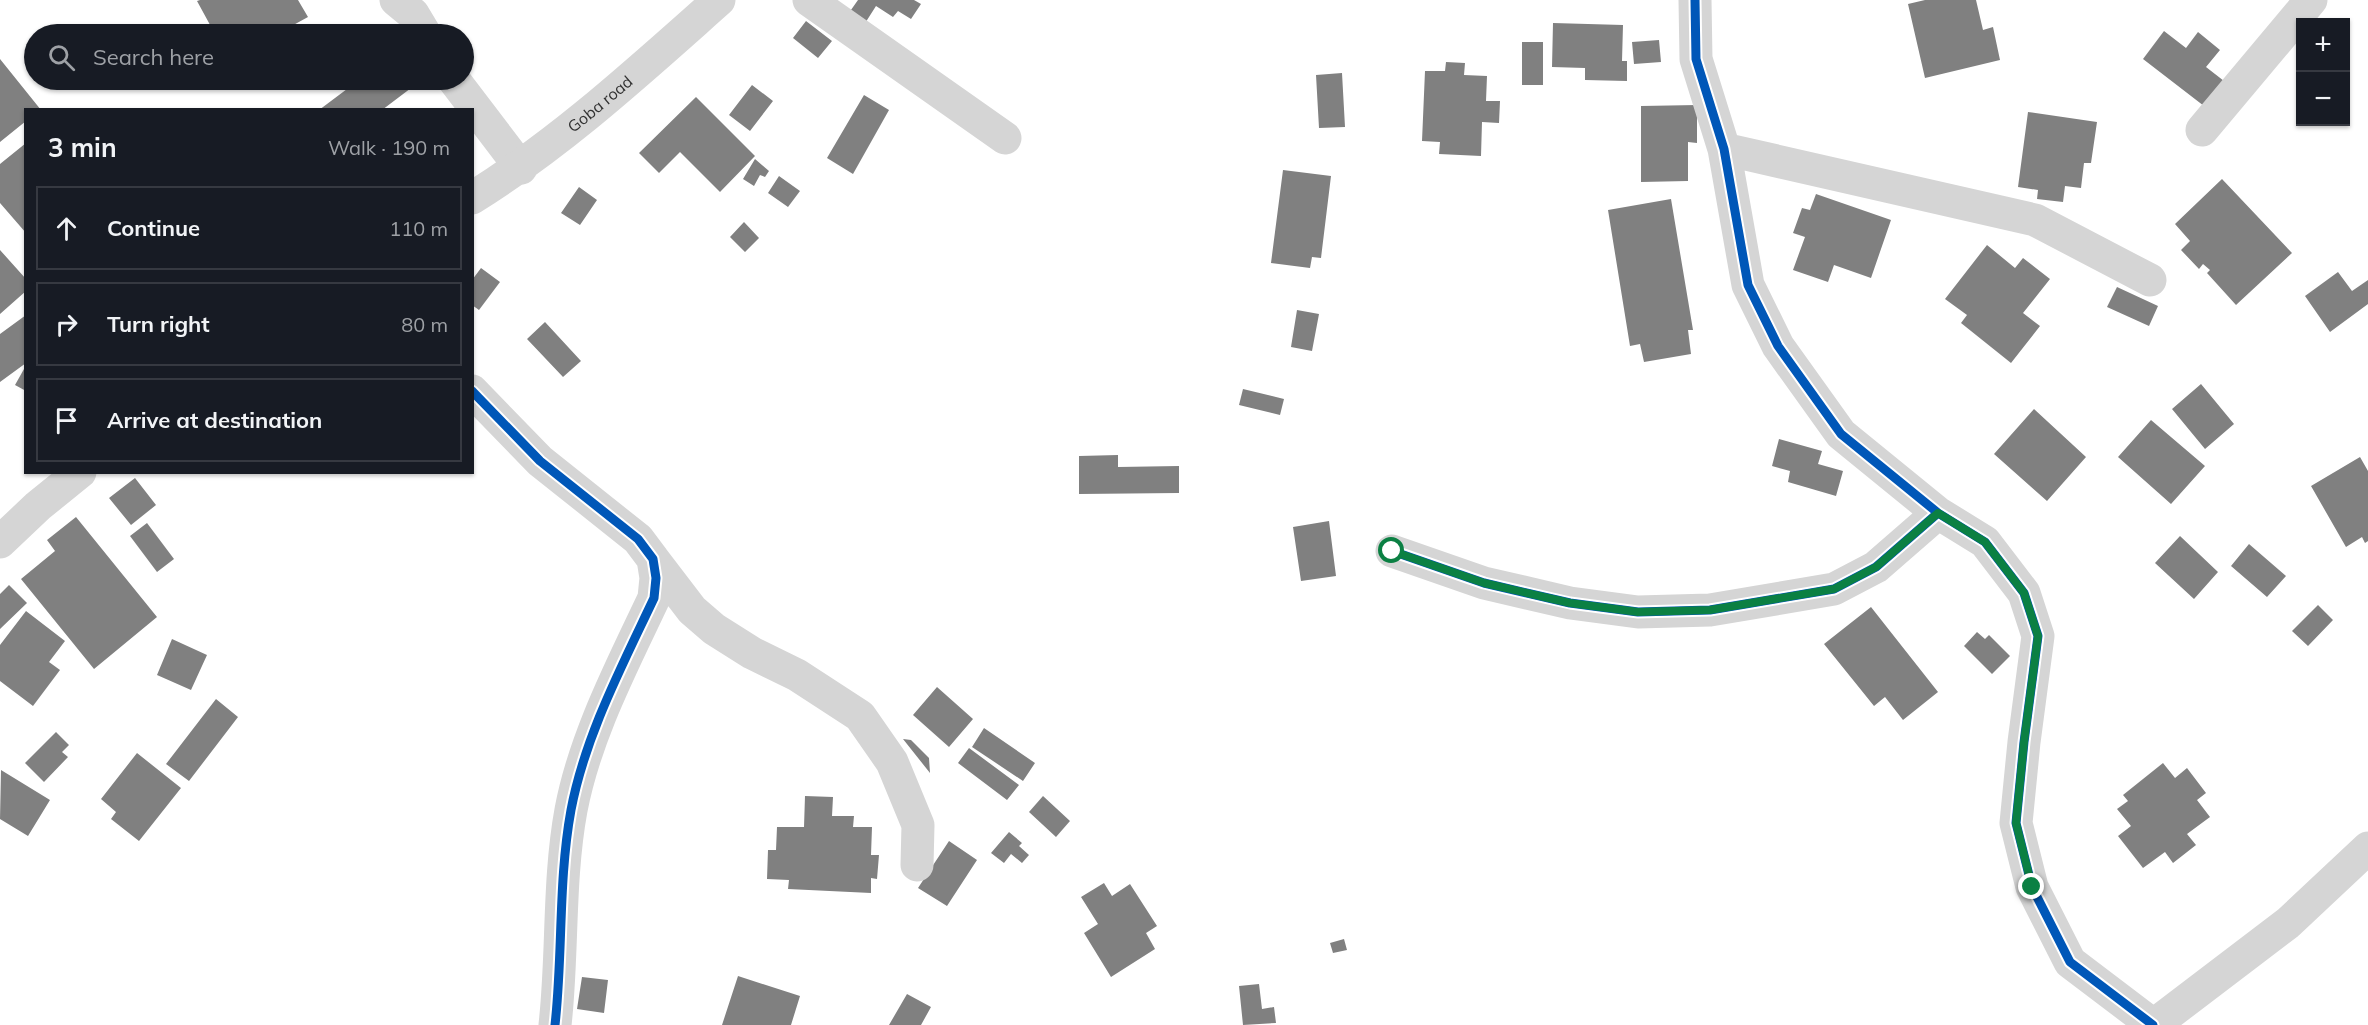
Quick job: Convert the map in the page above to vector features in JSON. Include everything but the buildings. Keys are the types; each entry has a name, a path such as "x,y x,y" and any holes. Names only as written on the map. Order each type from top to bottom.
{"street":[{"path":"396,0 413,14 419,24"},
{"name":"Goba road","path":"474,197 521,168 633,76 719,0"},
{"path":"809,0 1005,138"},
{"path":"1695,0 1696,58 1724,149 1748,285 1778,346 1841,434 1938,513 1985,542 2024,593 2038,636 2016,823 2032,887 2070,962 2154,1025 2288,923 2368,848"},
{"path":"2202,130 2311,0"},
{"path":"462,90 521,168"},
{"path":"1724,149 2035,220 2150,280"},
{"path":"474,393 540,461 638,539 692,610 714,629 752,653 797,675 860,716 892,762 918,825 917,864"},
{"path":"0,542 38,506 78,474"},
{"path":"1392,551 1484,583 1570,603 1638,612 1710,610 1834,589 1876,567 1938,513"},
{"path":"555,1025 564,854 571,809 602,711 654,597 656,578 653,559"}],"cycle path":[{"path":"1695,0 1696,59 1724,149 1748,285 1778,346 1841,434 1938,513 1985,542 2024,593 2038,636 2016,823 2032,887 2070,962 2153,1025"},
{"path":"474,393 540,461 638,539 653,559 656,578 654,598 617,675 595,728 577,782 564,864 555,1025"},
{"path":"1392,551 1484,583 1570,603 1638,612 1710,610 1834,589 1876,567 1938,513"}],"route":[{"path":"1392,551 1484,583 1570,603 1638,612 1710,610 1834,589 1876,567 1938,513 1985,542 2024,593 2038,636 2016,823 2032,887"}]}
